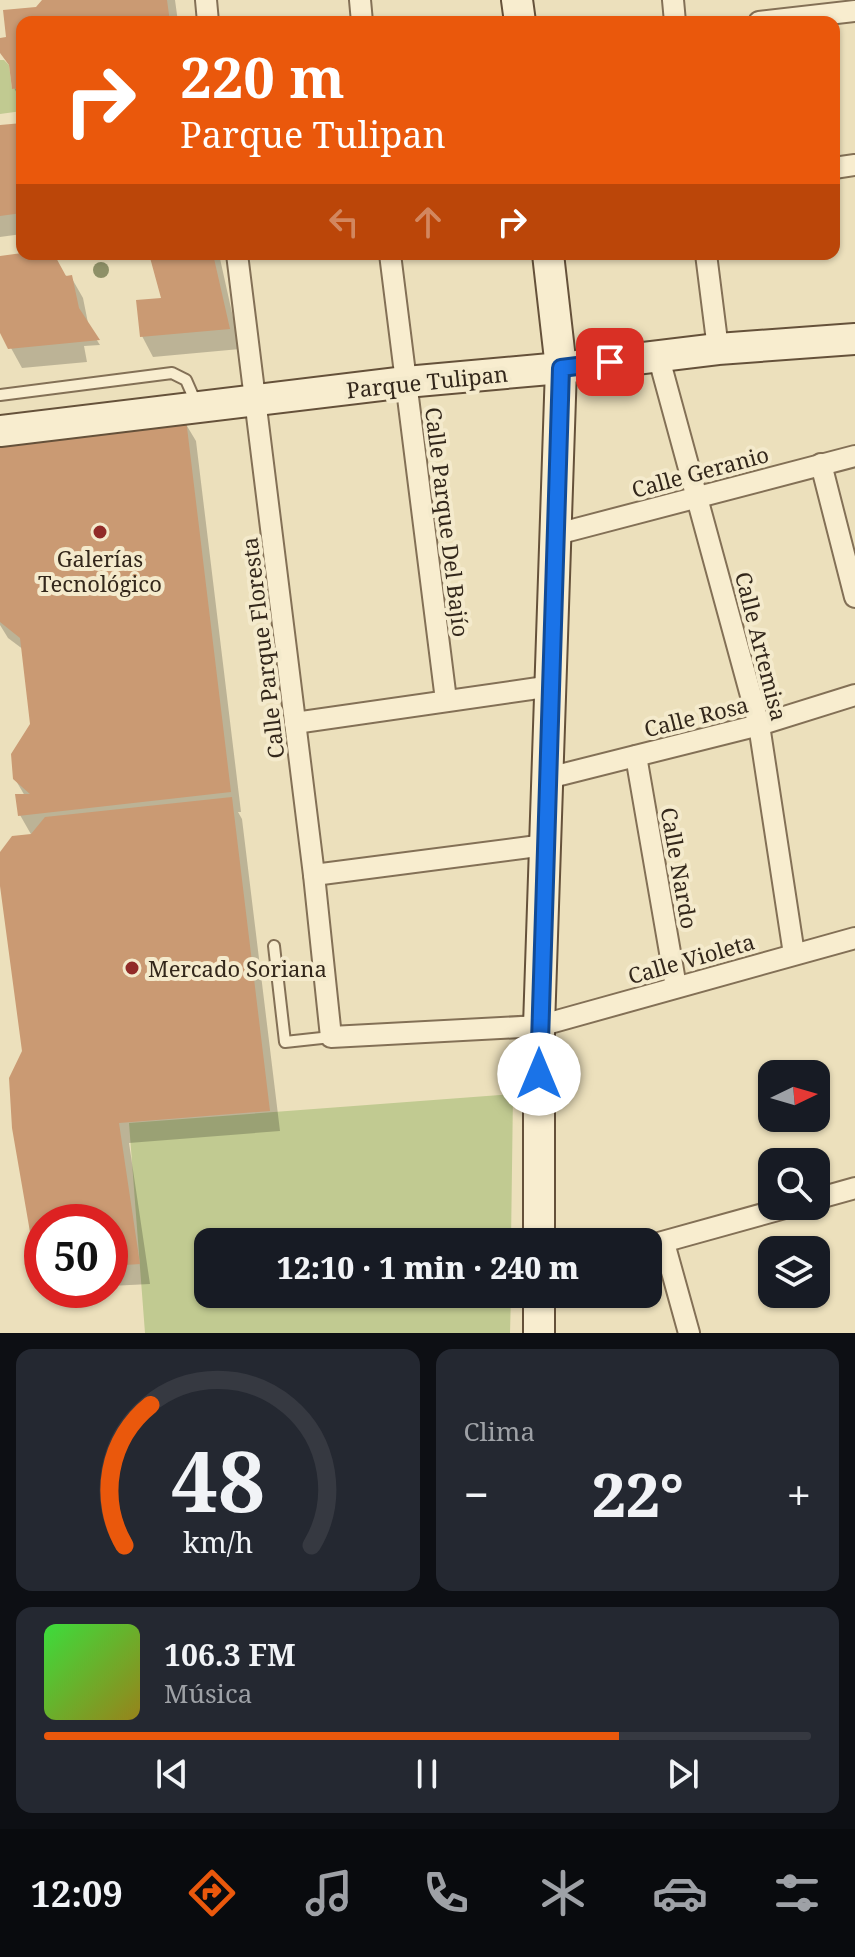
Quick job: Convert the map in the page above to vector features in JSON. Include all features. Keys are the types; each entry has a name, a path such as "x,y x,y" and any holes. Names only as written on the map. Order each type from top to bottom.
{"main road":[{"path":"539,1228 539,1026 561,368 549,260"},
{"name":"Parque Tulipan","path":"0,431 406,382 718,349 855,339"},
{"path":"539,1308 539,1333"}],"street":[{"path":"811,16 855,11"},
{"name":"Calle Parque Floresta","path":"238,260 314,875 331,1037"},
{"name":"Calle Parque Del Bajío","path":"391,260 446,700"},
{"path":"707,260 718,349"},
{"name":"Calle Artemisa","path":"658,355 759,725 794,954"},
{"name":"Calle Geranio","path":"557,534 855,456"},
{"path":"821,464 855,597"},
{"path":"295,723 552,686"},
{"name":"Calle Rosa","path":"548,778 759,725 855,695"},
{"name":"Calle Nardo","path":"636,756 676,987"},
{"path":"314,875 545,845"},
{"name":"Calle Violeta","path":"331,1037 539,1026 855,938"},
{"path":"830,1195 855,1188"},
{"path":"662,1242 758,1216"},
{"path":"662,1260 689,1333"}],"lane":[{"path":"0,395 172,373 186,380 197,406"},
{"path":"274,946 285,1042 331,1037"}],"green space":[{"path":"0,60 4,60 9,65 12,89 16,89 16,112 0,114"},
{"path":"513,1094 511,1228 194,1228 194,1308 511,1308 510,1333 145,1333 129,1123"}],"building":[{"path":"42,0 167,0 169,16 16,16 16,89 12,89 9,65 0,53 0,38 6,37 3,10 36,7"},
{"path":"16,124 16,214 0,216 0,125"},
{"path":"16,254 16,260 57,260 66,276 72,275 79,308 100,340 8,349 0,333 0,256"},
{"path":"151,260 214,260 230,329 140,337 136,300 161,298"},
{"name":"Galerías Tecnológico","path":"186,419 231,792 18,816 15,794 30,794 13,779 11,754 30,724 20,638 0,622 0,442"},
{"name":"Mercado Soriana","path":"232,797 270,1111 119,1123 140,1264 128,1265 128,1204 25,1204 12,1128 9,1078 22,1051 0,886 0,852 12,836 31,834 45,817"}],"place":[{"name":"Galerías Tecnológico","path":"100,532"},
{"name":"Mercado Soriana","path":"132,968"}],"route":[{"path":"539,1074 561,368 610,362"}]}
